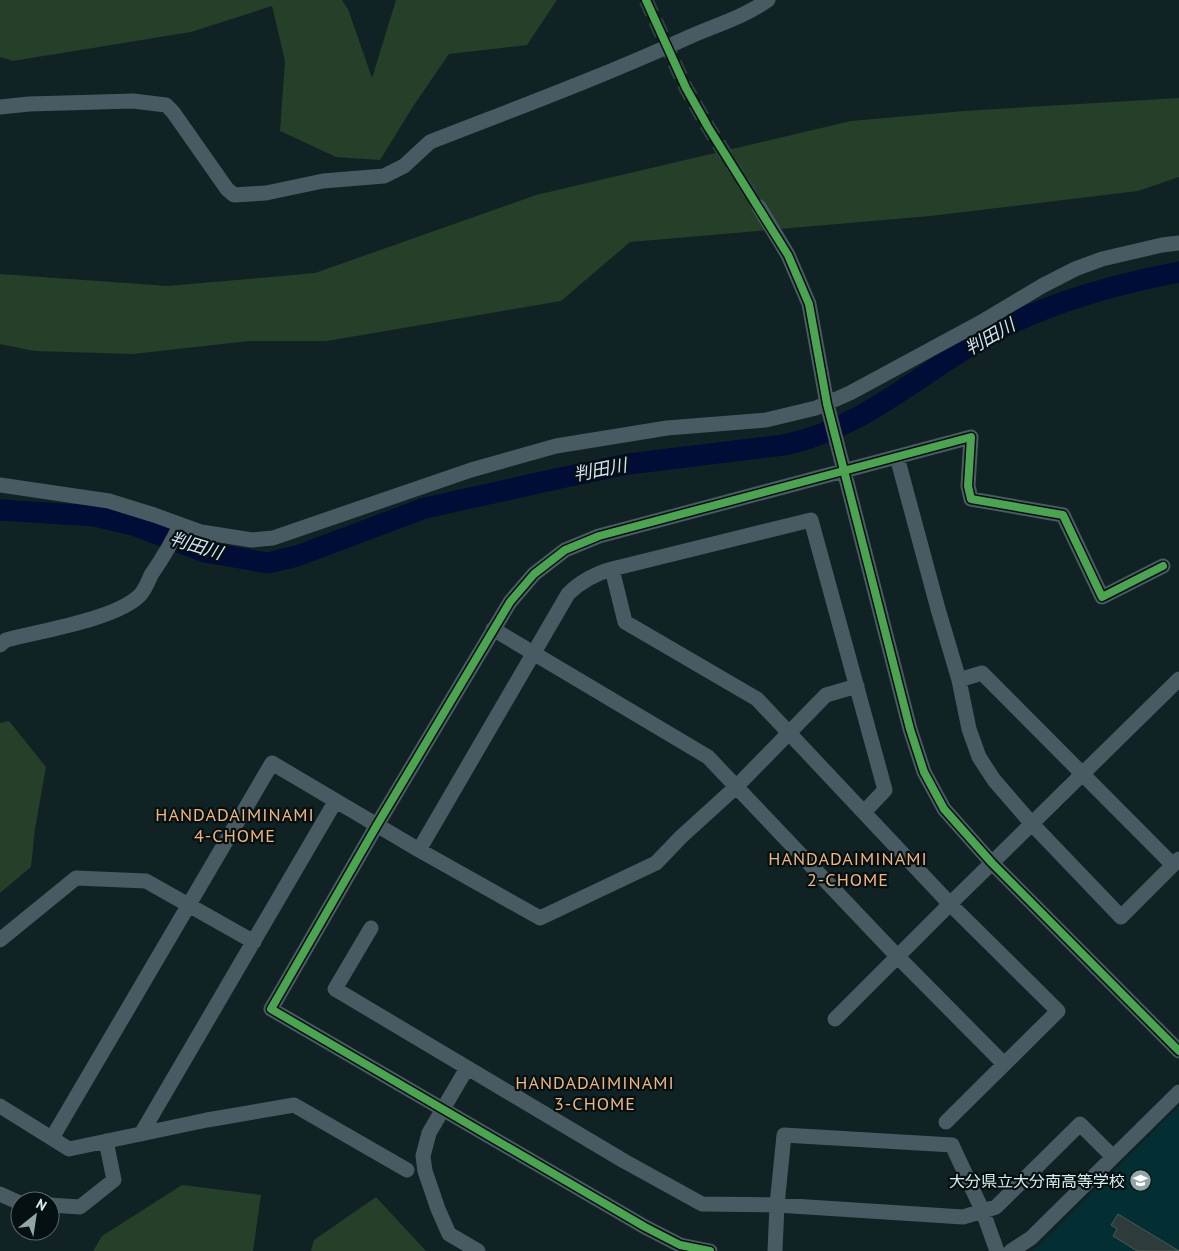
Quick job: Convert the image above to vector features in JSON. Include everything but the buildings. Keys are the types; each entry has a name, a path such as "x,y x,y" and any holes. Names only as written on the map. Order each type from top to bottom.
{"street":[{"path":"0,107 28,104 123,102 166,105 174,112 227,189 234,195 266,193 323,181 384,176 404,166 430,142 633,63 711,27 747,14 768,0"},
{"path":"759,207 788,255 809,304 828,408 910,729 924,772 944,809 992,863 1179,1051"},
{"path":"0,486 109,501 179,529 252,540 273,538 471,470 556,446 667,428 766,420 816,408 828,408 850,393 1075,269 1102,259 1162,245 1179,243"},
{"path":"710,1251 680,1244 659,1235 271,1009 376,825 510,602 534,574 565,550 599,536 971,437 968,486 971,499 1063,515 1102,597 1163,566"},
{"path":"897,457 959,680 969,730 979,758 994,780 1032,824 1121,917 1176,862 1083,774 982,673 959,680"},
{"path":"418,850 568,594 578,584 595,574 612,569 810,520 885,790 864,812"},
{"path":"0,645 6,640 118,611 141,594 179,529"},
{"path":"612,569 625,622 758,699 950,904 1058,1011 946,1122"},
{"path":"493,629 708,757 897,956 1004,1064"},
{"path":"835,1020 897,956 1179,679"},
{"path":"52,1138 272,764 418,850 540,918 656,863 681,837 737,786 826,695 857,686"},
{"path":"141,1134 335,802"},
{"path":"0,940 76,878 146,881 254,942"},
{"path":"371,928 335,989 624,1161 702,1204 777,1205 964,1217 996,1206 1080,1124 1113,1157"},
{"path":"467,1068 429,1133 423,1156 425,1171 438,1210 449,1234 478,1251"},
{"path":"1011,1251 1031,1238 1179,1092"},
{"path":"0,1106 69,1148 294,1105 407,1170"},
{"path":"775,1251 777,1205 784,1135 952,1145 983,1212 997,1251"},
{"path":"60,1206 80,1207 114,1180 106,1141"}],"shaded area":[{"name":"大分県立大分南高等学校","path":"1179,1106 1179,1251 1032,1251 1041,1243"}],"green space":[{"path":"0,0 342,0 348,9 372,78 396,0 557,0 527,45 449,54 414,105 380,160 336,157 280,131 285,61 272,6 191,32 13,61 0,57"},
{"path":"1179,98 1179,177 1138,191 930,216 630,242 561,301 327,341 249,341 133,354 34,351 0,344 0,274 168,286 315,273 536,195 851,121 964,111"},
{"path":"9,721 46,767 35,829 31,867 0,893 0,723"},
{"path":"182,1185 261,1195 253,1251 93,1251 102,1236"},
{"path":"376,1197 426,1251 311,1251 314,1240"}],"waterway":[{"name":"判田川","path":"0,510 95,516 133,525 205,552 268,563 297,556 425,508 628,464 784,445 813,437 841,426 868,412 970,346 1018,320 1062,302 1108,288 1179,272"}],"tunnel":[{"path":"646,0 686,88 708,127 759,207"}],"cycle path":[{"path":"646,0 686,88 708,127 788,255 809,304 827,404 910,729 924,772 944,809 992,863 1179,1051"},
{"path":"710,1251 680,1245 645,1227 271,1009 377,825 510,602 534,574 565,550 599,536 971,437 968,486 971,499 1063,515 1102,597 1163,566"}],"place":[{"name":"大分県立大分南高等学校","path":"1141,1181"}],"district":[{"name":"HANDADAIMINAMI 4-CHOME","path":"235,825"},
{"name":"HANDADAIMINAMI 2-CHOME","path":"848,870"},
{"name":"HANDADAIMINAMI 3-CHOME","path":"595,1093"}]}
